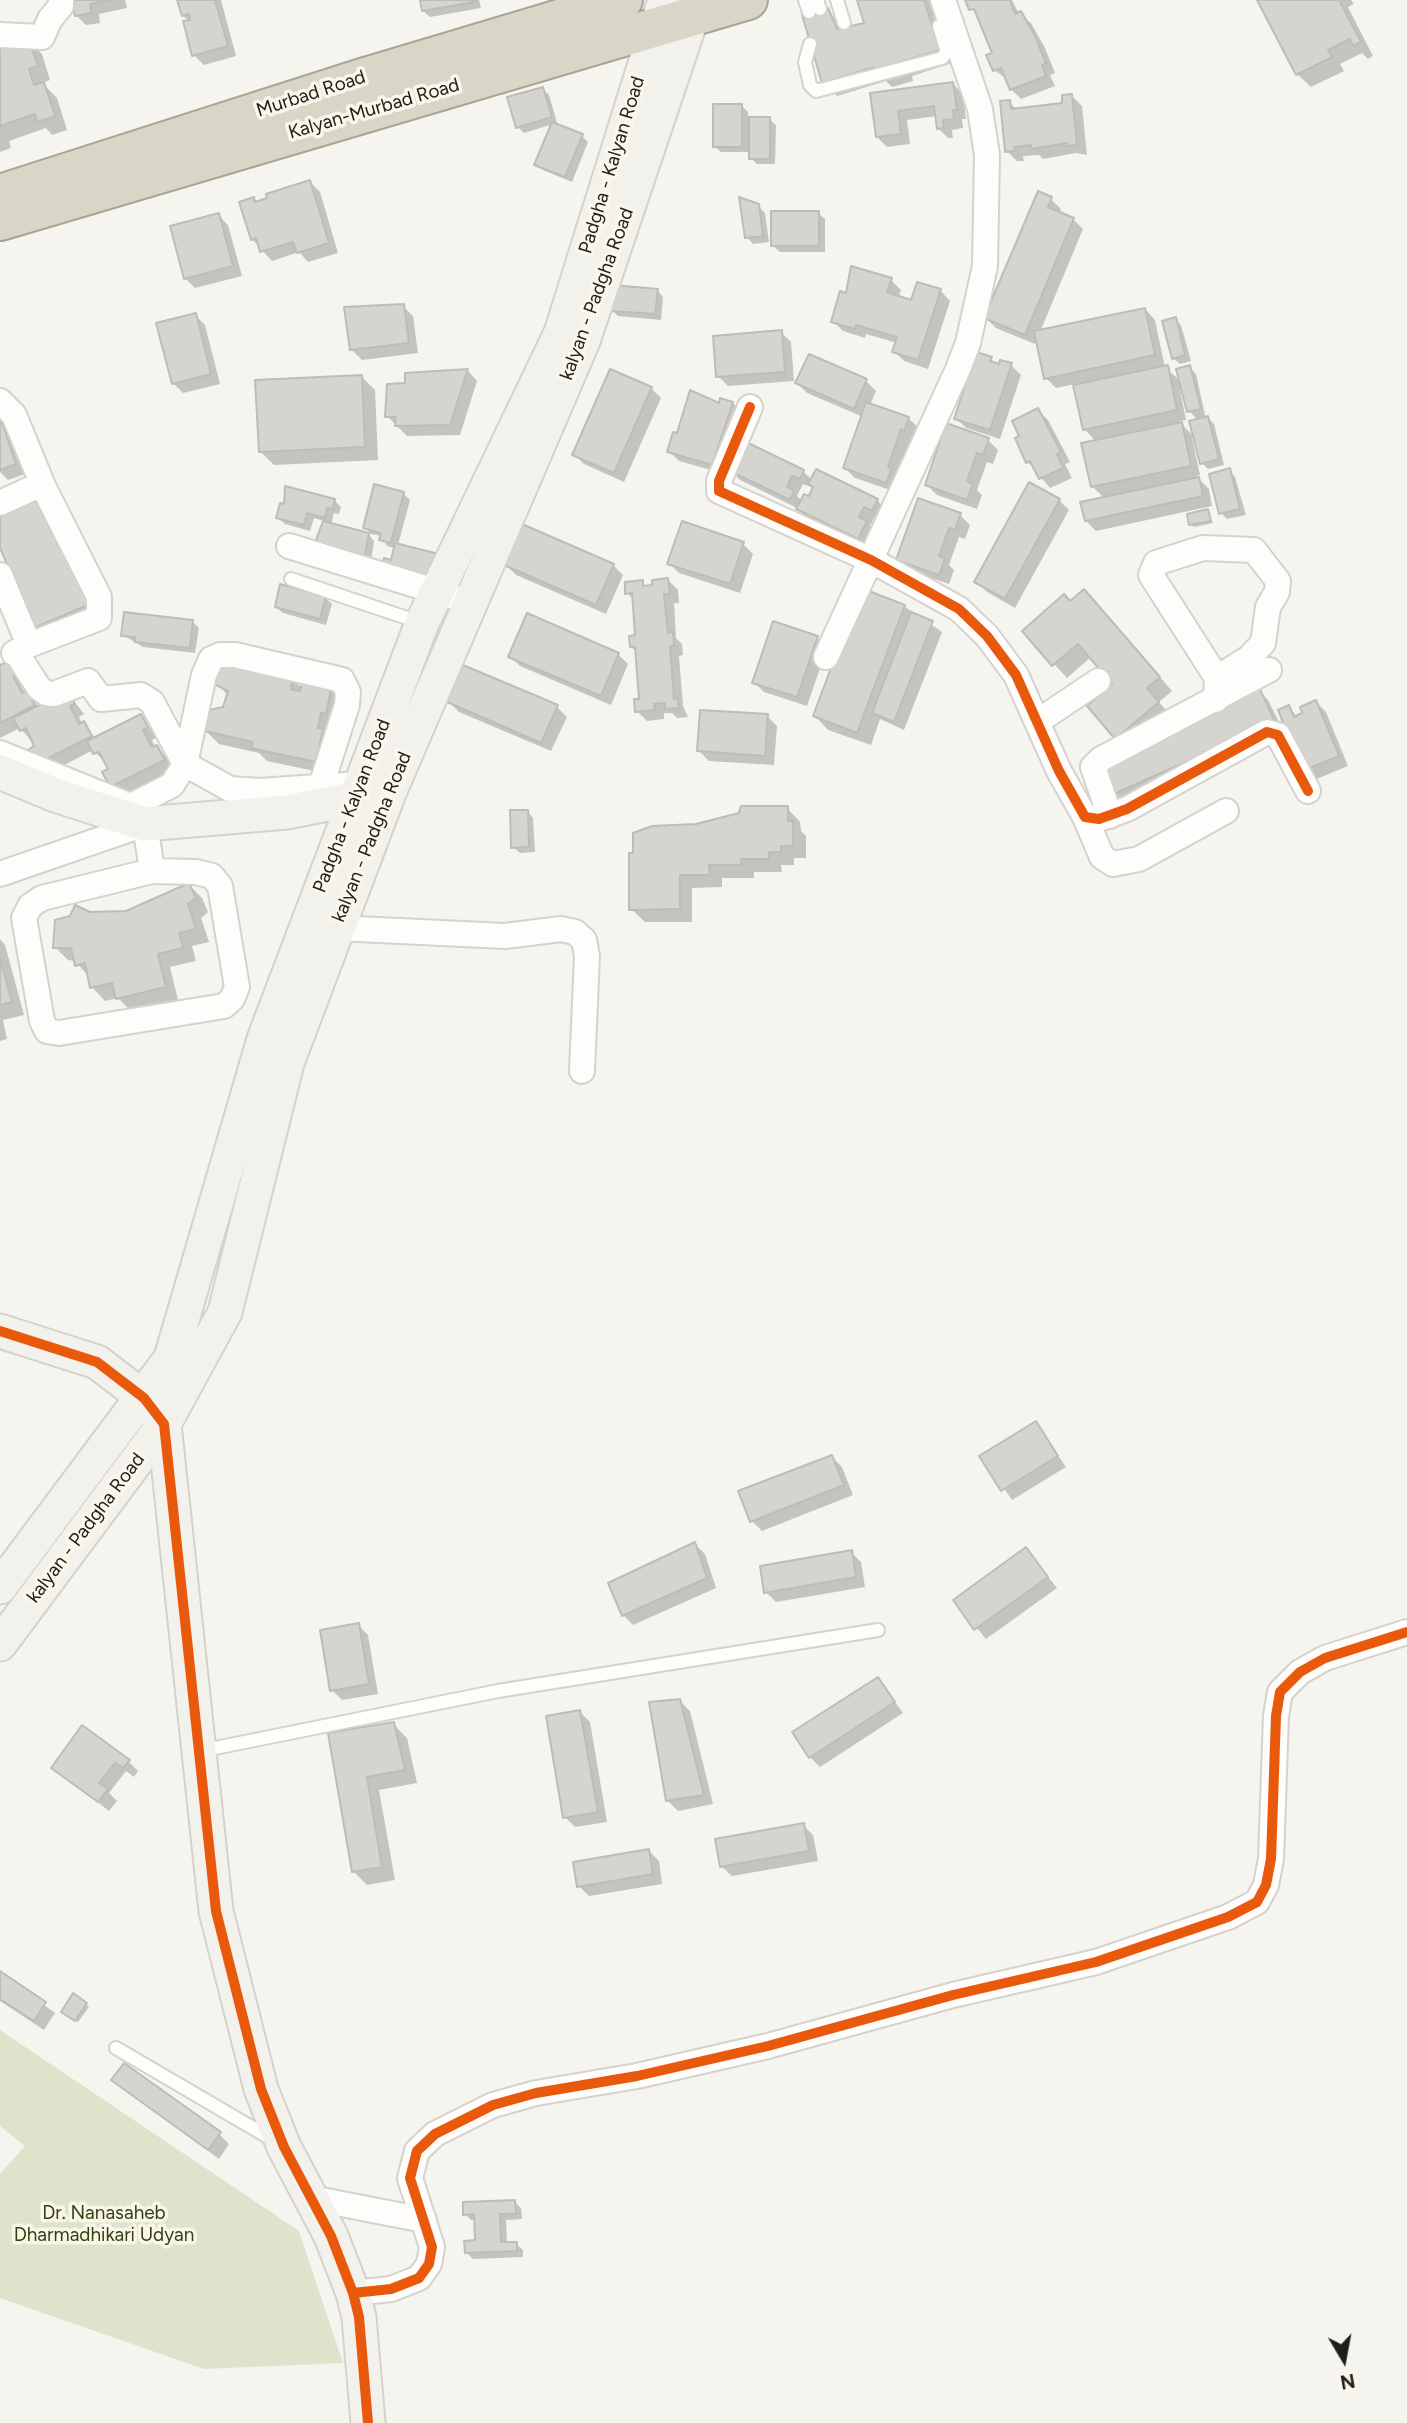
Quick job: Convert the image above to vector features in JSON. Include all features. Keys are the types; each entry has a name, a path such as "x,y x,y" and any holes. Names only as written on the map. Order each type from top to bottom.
{"highway":[{"name":"Murbad Road","path":"0,194 165,156 362,78 623,0"},
{"name":"Kalyan-Murbad Road","path":"0,221 165,156 678,11 748,0"}],"main road":[{"name":"kalyan - Padgha Road","path":"0,1644 164,1424 225,1312 273,1058 336,928 368,791 572,337 678,11"},
{"name":"Padgha - Kalyan Road","path":"0,1587 144,1398 171,1358 273,1058 368,791 422,623 454,597"},
{"path":"0,772 55,795 145,824 287,811 368,791"},
{"path":"0,1331 97,1362 144,1398 164,1424 216,1911 261,2090 284,2147 331,2236 353,2293 359,2317 368,2423"}],"street":[{"path":"0,35 42,37 61,6 61,0"},
{"path":"826,657 958,369 968,343 985,267 987,155 980,109 946,33 943,0"},
{"path":"0,401 15,415 44,488 99,597 101,609 99,618 15,652"},
{"path":"750,407 719,481 719,491 871,560 959,609 987,636 1016,675 1059,771 1085,817 1102,857 1113,864 1139,859 1226,811"},
{"path":"0,503 35,487 44,488"},
{"path":"289,546 454,597"},
{"path":"1203,548 1254,550 1278,581 1277,592 1268,607 1264,643 1217,689 1151,575 1156,563 1203,548"},
{"path":"0,575 23,623 15,652 39,688 46,693 54,694 88,681 101,699 141,695 152,702 186,764 230,789 260,791 321,786 368,791"},
{"path":"0,753 131,806 172,785 186,764 207,667 211,660 220,655 235,655 342,680 348,692 347,705 321,786"},
{"path":"1059,771 1093,767 1101,759 1217,689 1269,670"},
{"path":"1037,722 1098,681"},
{"path":"1085,817 1110,816 1267,732 1278,735 1308,791"},
{"path":"1093,767 1110,816"},
{"path":"0,874 145,824 152,871"},
{"path":"152,871 204,874 212,876 220,886 237,987 232,999 224,1006 59,1033 47,1031 42,1021 24,918 30,906 42,898 152,871"},
{"path":"336,928 505,936 561,929 575,932 584,940 587,956 582,1071"},
{"path":"353,2293 391,2289 419,2278 429,2264 432,2247 411,2178 417,2151 435,2134 493,2105 536,2093 637,2076 755,2049 953,1995 1096,1962 1228,1917 1257,1902 1266,1885 1271,1859 1276,1716 1280,1692 1300,1672 1325,1658 1407,1632"},
{"path":"311,2198 424,2220"}],"lane":[{"path":"836,0 844,23"},
{"path":"810,44 805,62 810,85 816,91 942,58 947,52 946,33"},
{"path":"291,579 422,623"},
{"path":"199,1751 498,1691 878,1630"},
{"path":"116,2048 284,2147"}],"green space":[{"name":"Dr. Nanasaheb Dharmadhikari Udyan","path":"0,2030 299,2231 343,2363 204,2369 0,2298 0,2174 25,2146 0,2126"}],"building":[{"path":"72,0 111,0 90,4 91,13 75,16"},
{"path":"177,0 215,0 228,46 192,56 183,21 190,20 189,14 182,16"},
{"path":"420,0 475,0 475,2 422,11"},
{"path":"857,0 924,0 940,50 899,62 901,68 877,75 874,67 822,83 802,15 828,8 837,29 864,23"},
{"path":"965,0 1010,0 1015,14 1021,11 1035,36 1046,63 1042,65 1046,76 1010,90 1001,68 993,71 986,55 992,53 974,9 969,10"},
{"path":"1257,0 1339,0 1361,42 1353,46 1350,39 1328,50 1332,57 1296,75"},
{"path":"28,38 38,66 29,69 34,85 44,82 55,116 37,122 35,114 0,126 0,48"},
{"path":"953,82 957,110 953,110 954,119 943,120 944,128 937,129 934,106 898,111 901,134 876,137 870,93"},
{"path":"543,87 552,117 516,128 507,97"},
{"path":"1072,94 1077,145 1067,146 1067,143 1031,149 1031,145 1014,147 1015,151 1005,152 1000,101 1010,100 1011,109 1062,103 1062,95"},
{"path":"713,104 742,104 742,147 713,147"},
{"path":"749,117 770,117 770,159 749,159"},
{"path":"552,122 583,134 565,177 534,165"},
{"path":"310,180 329,243 297,253 293,242 260,252 256,238 251,240 239,202 254,197 255,202 267,198 266,194"},
{"path":"1038,191 1052,197 1048,207 1074,218 1025,335 984,318"},
{"path":"739,197 759,204 763,236 745,238"},
{"path":"771,211 819,211 819,246 771,246"},
{"path":"219,213 233,266 184,279 170,226"},
{"path":"851,266 892,278 887,292 911,300 917,282 941,289 918,360 892,352 897,337 856,325 855,329 831,322 840,291 846,293"},
{"path":"612,285 658,289 655,314 610,311"},
{"path":"404,304 409,343 350,350 344,307"},
{"path":"1145,308 1155,355 1044,379 1034,331"},
{"path":"196,313 211,374 172,384 156,323"},
{"path":"1176,317 1185,355 1172,359 1162,321"},
{"path":"782,330 785,372 716,377 713,336"},
{"path":"976,352 992,357 990,361 999,364 1000,360 1012,363 990,430 954,419"},
{"path":"809,354 867,379 854,409 795,383"},
{"path":"1168,365 1177,410 1083,430 1073,385"},
{"path":"1190,365 1201,409 1187,412 1176,369"},
{"path":"468,369 450,425 395,426 396,417 385,417 387,384 405,383 405,373"},
{"path":"610,369 652,387 614,473 572,455"},
{"path":"362,375 365,447 259,452 255,380"},
{"path":"690,390 719,403 720,398 733,402 712,465 667,452 673,432 677,433"},
{"path":"866,402 909,417 904,431 901,429 888,467 892,468 886,483 843,468"},
{"path":"1038,408 1061,452 1057,454 1063,468 1039,479 1030,461 1026,463 1015,438 1019,436 1012,421"},
{"path":"0,416 16,464 0,470"},
{"path":"1208,416 1219,459 1200,464 1189,421"},
{"path":"1182,422 1191,466 1091,487 1081,443"},
{"path":"946,423 989,438 983,455 977,453 967,481 973,484 967,500 925,485"},
{"path":"742,440 804,470 800,479 792,476 787,487 794,490 790,500 728,470"},
{"path":"1230,468 1240,509 1219,514 1209,474"},
{"path":"816,469 878,499 872,511 864,507 859,517 867,521 858,539 796,509 804,494 809,496 813,487 808,484"},
{"path":"1199,477 1203,496 1085,521 1080,502"},
{"path":"1029,482 1060,499 1005,599 974,582"},
{"path":"374,484 404,492 391,543 379,540 381,533 363,528"},
{"path":"285,486 335,499 333,509 327,508 325,518 307,513 304,525 276,518 280,503 284,504"},
{"path":"43,494 90,604 34,628 0,548 0,512"},
{"path":"918,498 961,513 955,530 949,528 939,556 945,558 939,575 896,560"},
{"path":"1208,509 1211,521 1189,525 1187,514"},
{"path":"323,521 369,533 364,561 313,548"},
{"path":"682,521 744,542 730,584 667,564"},
{"path":"522,524 614,564 596,605 504,565"},
{"path":"395,543 439,554 437,564 431,562 428,575 431,584 381,571 384,558 391,560"},
{"path":"668,578 670,594 664,594 668,633 673,632 674,646 670,646 674,699 678,698 679,708 665,709 665,703 654,704 655,710 635,712 634,699 639,699 635,647 630,647 629,636 635,635 632,593 625,594 625,582 643,580 643,586 652,585 652,580"},
{"path":"280,584 326,597 320,619 275,607"},
{"path":"861,588 905,605 857,733 813,716"},
{"path":"1084,589 1160,677 1147,688 1159,702 1115,739 1087,706 1112,684 1078,644 1052,666 1022,631 1064,594 1070,601"},
{"path":"124,612 193,620 190,648 135,642 135,637 121,636"},
{"path":"911,612 933,621 894,722 872,713"},
{"path":"527,613 619,653 601,696 508,657"},
{"path":"773,621 818,636 797,697 752,683"},
{"path":"11,660 18,673 13,676 22,693 27,691 35,705 0,723 0,665"},
{"path":"219,661 293,677 291,689 300,691 303,679 332,685 326,714 321,713 318,728 323,729 316,762 251,748 253,742 204,731 209,710 223,707 228,691 214,684"},
{"path":"463,665 558,705 541,743 447,702"},
{"path":"1259,687 1275,722 1114,794 1103,767"},
{"path":"68,691 75,704 70,706 79,724 84,721 92,736 37,764 29,749 34,746 26,728 20,731 13,718"},
{"path":"1316,700 1339,756 1303,771 1278,710 1289,705 1294,717 1302,713 1300,707"},
{"path":"700,710 768,714 765,756 697,751"},
{"path":"141,714 148,727 143,730 152,747 157,745 165,760 110,787 102,772 108,769 99,752 93,754 87,741"},
{"path":"741,806 788,806 788,821 793,821 793,846 781,846 781,852 769,852 769,859 741,859 741,865 709,865 710,875 680,875 680,909 629,910 629,853 633,853 633,833 652,826 696,824 739,813"},
{"path":"510,810 528,810 529,847 511,848"},
{"path":"189,883 196,898 188,904 196,929 179,933 183,948 158,954 166,987 116,999 112,983 90,988 85,963 75,966 71,948 53,948 55,920 70,916 75,905 90,912 126,911"},
{"path":"0,958 12,1002 0,1005"},
{"path":"1036,1421 1058,1456 1001,1491 979,1456"},
{"path":"832,1455 844,1485 750,1522 738,1491"},
{"path":"695,1542 707,1578 622,1616 608,1583"},
{"path":"1026,1547 1048,1577 974,1630 953,1600"},
{"path":"852,1550 856,1577 764,1593 760,1566"},
{"path":"359,1623 369,1684 330,1691 320,1630"},
{"path":"878,1677 895,1702 809,1758 792,1732"},
{"path":"680,1699 704,1795 666,1801 649,1702"},
{"path":"580,1710 598,1812 563,1818 546,1716"},
{"path":"394,1722 405,1770 367,1777 382,1867 352,1872 328,1733"},
{"path":"82,1725 130,1760 123,1768 115,1763 99,1783 108,1789 98,1802 51,1768"},
{"path":"804,1823 809,1851 720,1867 715,1839"},
{"path":"649,1849 653,1874 577,1887 573,1862"},
{"path":"0,1971 46,2002 34,2021 0,1999"},
{"path":"73,1993 87,2003 75,2021 61,2012"},
{"path":"124,2063 221,2132 208,2150 111,2080"},
{"path":"515,2200 516,2214 500,2214 501,2242 517,2242 517,2251 465,2253 464,2241 475,2240 474,2214 463,2215 463,2202"}],"cycle path":[{"path":"750,407 719,481 719,491 871,560 959,609 987,636 1016,675 1059,771 1085,817 1099,819 1127,809 1267,732 1278,735 1308,791"},
{"path":"0,1331 97,1362 144,1398 164,1424 216,1911 261,2089 284,2147 331,2236 353,2293 359,2317 368,2423"},
{"path":"353,2293 391,2289 419,2278 429,2264 432,2247 410,2178 417,2151 435,2134 493,2105 536,2093 637,2076 768,2046 953,1995 1096,1962 1228,1917 1257,1902 1266,1885 1271,1859 1276,1716 1280,1692 1300,1672 1325,1658 1407,1632"}]}
